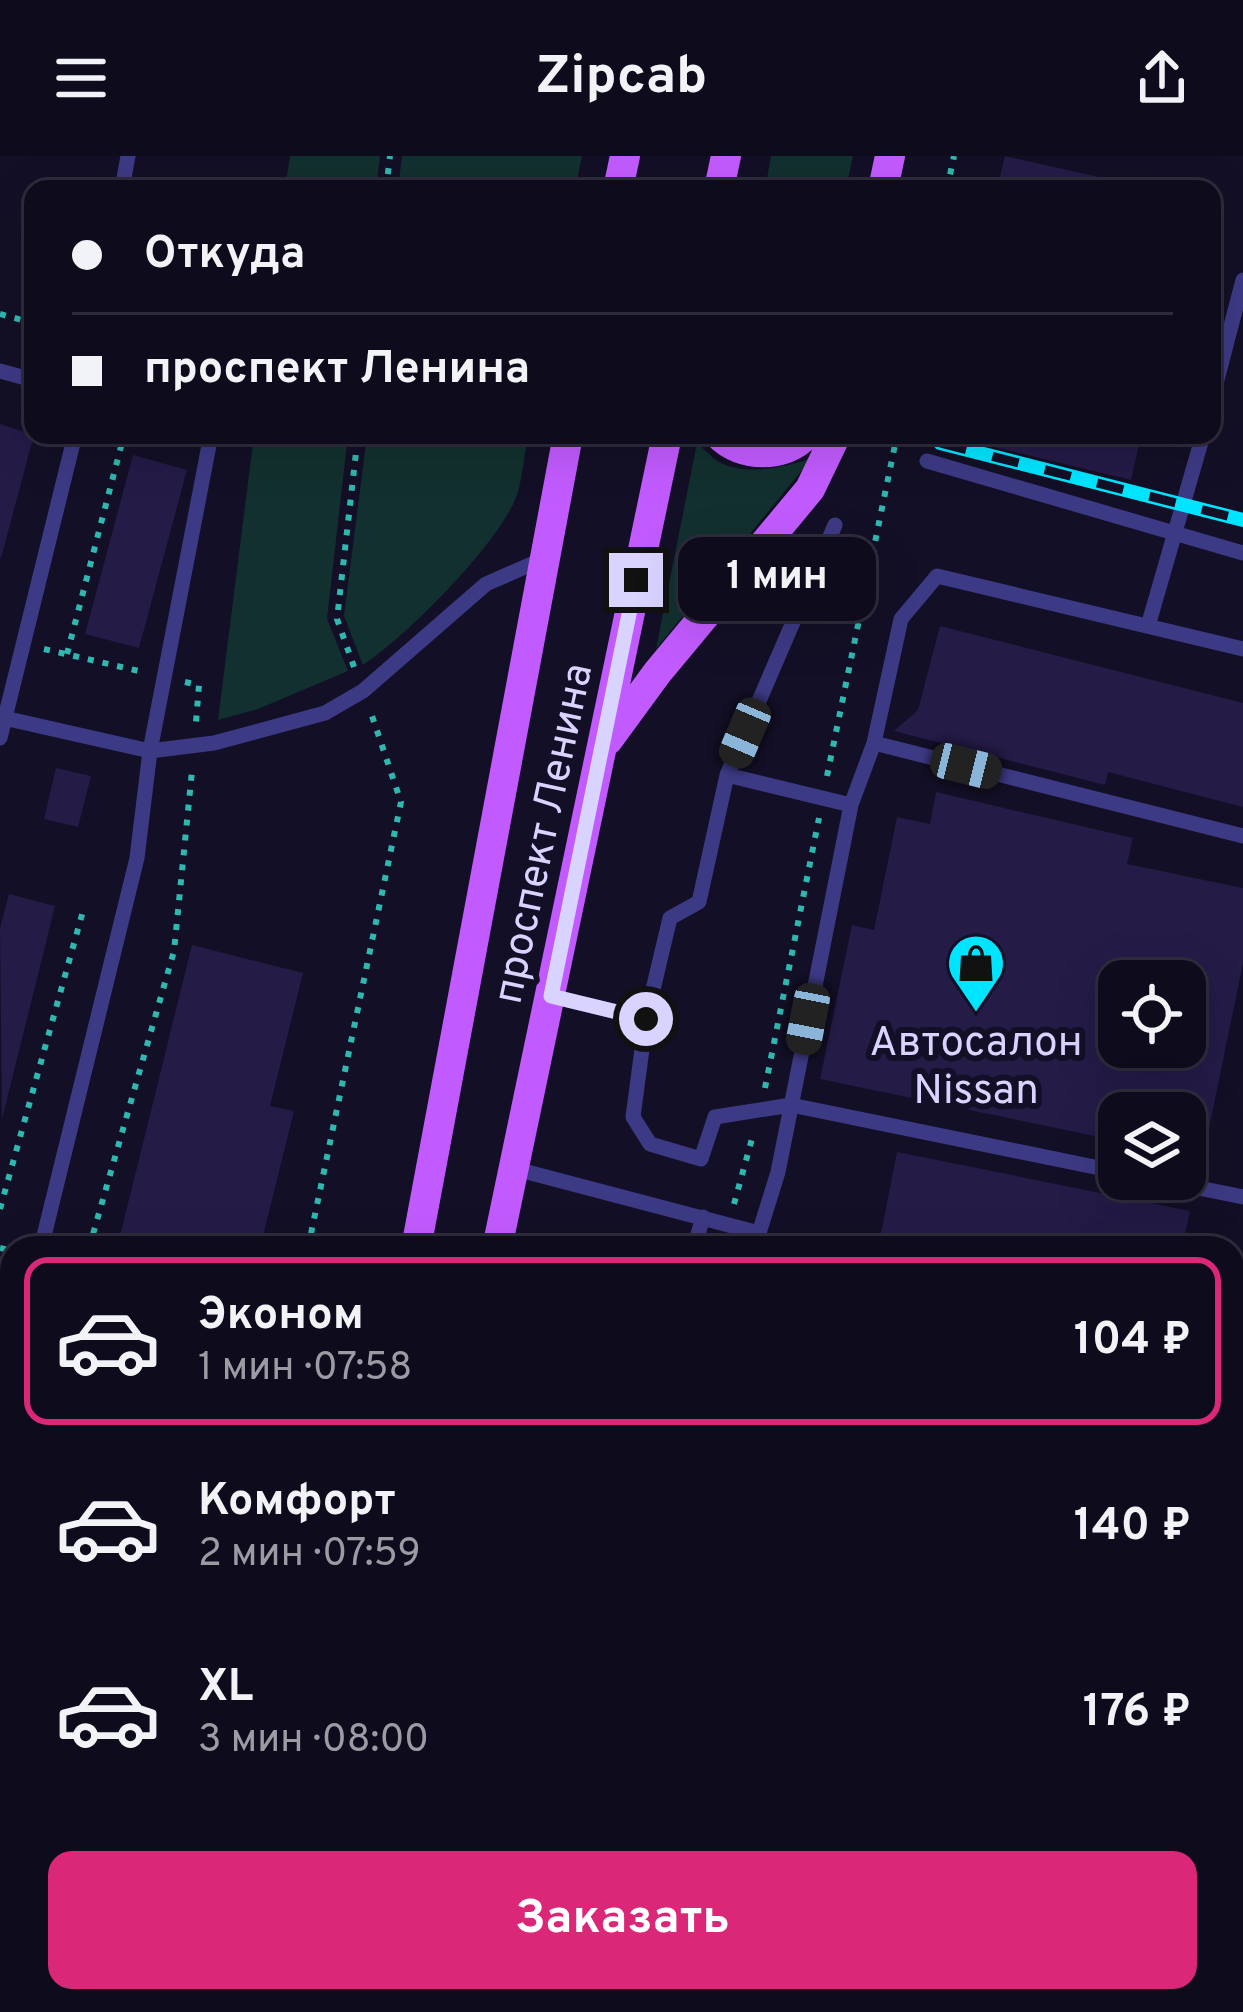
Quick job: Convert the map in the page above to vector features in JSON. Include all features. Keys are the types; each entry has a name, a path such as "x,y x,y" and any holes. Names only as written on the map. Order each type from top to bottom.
{"main road":[{"name":"проспект Ленина","path":"418,1236 566,444"},
{"name":"проспект Ленина","path":"499,1236 665,444"},
{"path":"731,444 762,454 798,444"},
{"path":"601,749 657,673 810,489 832,444"}],"lane":[{"path":"1221,364 1243,280"},
{"path":"0,738 73,444"},
{"path":"44,1236 137,858 150,751 210,444"},
{"path":"1148,626 1200,444"},
{"path":"927,460 1243,553"},
{"path":"835,525 727,775 699,902 670,918 646,1019 633,1117 650,1144 701,1159 715,1117 791,1105 1098,1168"},
{"path":"2,717 150,751 214,743 325,713 363,691 486,584 543,559"},
{"path":"763,1236 851,805 874,743 901,619 937,576 1243,649"},
{"path":"874,743 1243,836"},
{"path":"727,775 851,805"},
{"path":"551,996 646,1019"},
{"path":"512,1168 703,1217 751,1236"},
{"path":"1206,1190 1243,1197"},
{"path":"697,1236 703,1217"}],"path":[{"path":"67,654 122,444"},
{"path":"311,1236 401,802 337,619 357,444"},
{"path":"727,1227 760,1110 895,444"},
{"path":"0,1209 83,910"}],"green space":[{"path":"290,156 380,156 377,180 286,180"},
{"path":"402,156 582,156 577,180 399,180"},
{"path":"771,156 853,156 848,180 767,180"},
{"path":"253,444 347,444 327,619 348,671 258,709 218,720"},
{"path":"366,444 527,444 515,500 504,520 425,613 363,665 344,616"},
{"path":"697,444 721,463 743,469 779,467 812,458 656,649"}],"building":[{"path":"1005,156 1113,180 999,180"},
{"path":"0,424 24,432 24,444 32,444 0,558"},
{"path":"981,444 1139,444 1131,480"},
{"path":"133,455 187,470 139,648 85,634"},
{"path":"940,626 1243,703 1243,807 1108,772 1105,785 894,731 918,710"},
{"path":"56,768 91,776 78,827 44,819"},
{"name":"Автосалон Nissan","path":"936,792 1133,838 1127,864 1243,888 1243,963 1206,1143 1206,1092 1098,1092 1098,1137 820,1079 852,925 874,930 897,817 930,824"},
{"path":"9,894 55,906 2,1119 0,928"},
{"path":"192,945 303,973 270,1106 294,1111 263,1236 120,1236"},
{"path":"897,1152 1098,1192 1098,1200 1135,1200 1190,1211 1185,1236 880,1236"}],"railway":[{"path":"944,444 1243,520"}],"place":[{"name":"Автосалон Nissan","path":"976,1014"}],"route":[{"path":"636,580 551,996 646,1019"}]}
